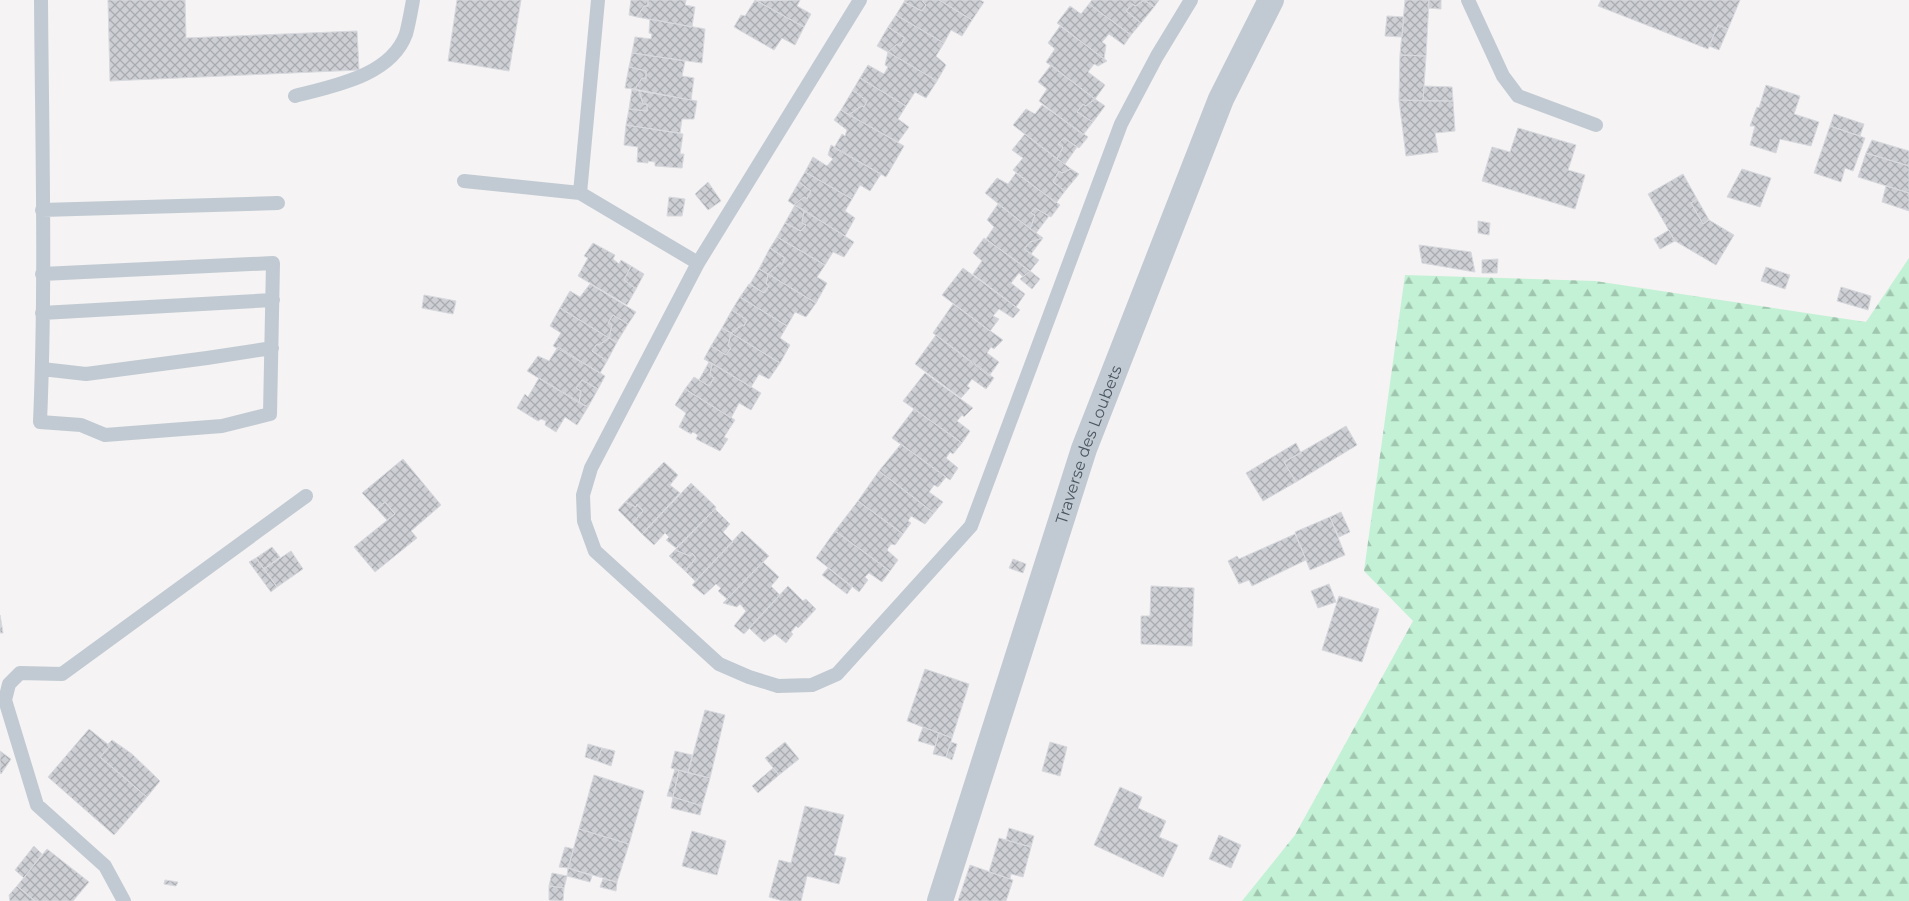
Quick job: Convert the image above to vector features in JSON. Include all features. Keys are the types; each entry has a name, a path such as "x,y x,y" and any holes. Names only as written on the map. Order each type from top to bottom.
{"street":[{"name":"Traverse des Loubets","path":"940,901 1084,450 1221,99 1271,0"}],"lane":[{"path":"41,0 42,369 40,422 81,425 105,435 222,426 270,414 274,263 42,274"},
{"path":"296,96 375,70 399,47 406,34 413,0"},
{"path":"580,193 598,0"},
{"path":"860,0 698,263 591,468 583,495 584,521 595,551 719,664 749,677 778,686 812,685 838,674 971,526 1121,124 1157,56 1191,0"},
{"path":"1468,0 1503,76 1518,96 1596,125"},
{"path":"464,181 580,193 698,263"},
{"path":"42,210 278,203"},
{"path":"42,313 273,300"},
{"path":"42,369 86,374 272,348"},
{"path":"124,901 105,866 37,805 5,700 9,684 20,673 62,674 306,496"}],"green space":[{"path":"1909,258 1909,901 1242,901 1295,835 1413,621 1364,571 1405,275 1595,281 1866,322"}],"building":[{"path":"108,0 185,0 186,38 357,31 359,70 110,81"},
{"path":"457,0 521,0 509,71 448,61"},
{"path":"631,0 648,0 648,6 644,6 637,17 629,15"},
{"path":"648,0 686,0 685,5 695,7 692,27 637,17 644,6 648,6"},
{"path":"755,0 804,27 795,45 782,38 774,50 734,27 741,15 745,16"},
{"path":"800,0 797,6 811,14 804,27 757,1"},
{"path":"905,0 923,0 926,5 922,11 904,2"},
{"path":"923,0 939,0 972,20 962,36 951,30 944,43 896,15 904,2 922,11 926,5"},
{"path":"939,0 980,0 984,2 972,20"},
{"path":"1092,0 1144,0 1136,6 1132,4 1126,11 1141,23 1131,35 1089,4"},
{"path":"1144,0 1154,7 1141,23 1126,11 1132,4 1136,6"},
{"path":"1144,0 1159,0 1154,7"},
{"path":"1405,0 1429,0 1426,56 1400,55"},
{"path":"1429,0 1441,0 1441,9 1428,8"},
{"path":"1601,0 1740,0 1728,29 1718,25 1708,49 1598,6"},
{"path":"1089,4 1131,35 1124,45 1109,34 1102,42 1106,45 1104,59 1057,23 1070,6 1081,14"},
{"path":"896,15 944,43 936,56 946,65 937,81 888,52 897,44 900,46 905,38 888,27"},
{"path":"1387,16 1404,17 1402,37 1385,36"},
{"path":"650,19 705,29 702,63 632,53 635,37 651,39 652,34 649,33"},
{"path":"1718,25 1728,29 1719,50 1709,46"},
{"path":"1060,26 1107,61 1098,66 1094,64 1088,72 1105,85 1095,99 1046,62 1055,49 1048,43"},
{"path":"888,27 905,38 900,46 897,44 888,52 877,46"},
{"path":"888,52 937,81 926,98 915,92 906,106 860,78 868,65 884,74 888,67 885,65"},
{"path":"632,53 685,61 682,76 694,78 691,100 635,89 642,78 646,79 646,71 629,67"},
{"path":"1400,55 1426,56 1423,101 1399,100"},
{"path":"1051,65 1095,99 1086,106 1083,104 1077,112 1093,122 1083,135 1039,101 1047,89 1038,82"},
{"path":"629,67 646,71 646,79 642,78 635,89 625,88"},
{"path":"860,78 906,106 898,119 909,127 898,142 849,115 861,106 864,107 867,101 853,90"},
{"path":"1766,85 1800,96 1794,114 1819,122 1811,146 1780,139 1776,153 1750,145 1755,126 1750,126 1757,107 1759,108"},
{"path":"1424,86 1452,87 1453,101 1423,101"},
{"path":"632,89 639,91 643,104 647,104 647,111 629,109"},
{"path":"853,90 867,101 864,107 861,106 849,115 841,110"},
{"path":"639,91 697,101 694,119 682,119 680,133 626,125 629,109 647,111 647,104 643,104"},
{"path":"1095,99 1105,106 1093,122 1077,112 1083,104 1086,106"},
{"path":"1399,100 1453,101 1455,131 1435,133 1438,152 1406,156"},
{"path":"1042,105 1088,137 1079,148 1064,138 1058,144 1063,147 1057,159 1013,125 1026,109 1035,114"},
{"path":"841,110 904,146 886,177 834,148 842,134 845,136 847,130 834,120"},
{"path":"1834,114 1864,124 1860,136 1830,126"},
{"path":"626,125 683,134 680,154 684,154 682,168 655,166 655,162 648,161 648,163 637,162 638,147 624,145"},
{"path":"1830,126 1865,138 1853,171 1845,168 1841,182 1814,173"},
{"path":"1518,128 1576,145 1568,170 1585,175 1575,209 1482,181 1492,147 1510,152"},
{"path":"1025,134 1071,169 1062,173 1059,171 1053,182 1065,191 1056,203 1013,170 1023,158 1012,150"},
{"path":"1064,138 1077,147 1065,164 1057,159 1063,147 1058,144"},
{"path":"1872,140 1909,151 1909,166 1866,153"},
{"path":"831,145 881,174 870,191 860,185 852,199 805,172 813,157 827,166 833,159 828,155"},
{"path":"1866,153 1909,166 1909,193 1858,177"},
{"path":"1071,169 1079,174 1065,191 1053,182 1059,171 1062,173"},
{"path":"1742,169 1771,178 1760,207 1727,197"},
{"path":"805,172 852,199 845,211 855,218 845,236 794,205 804,197 807,199 811,191 799,182"},
{"path":"1016,173 1060,205 1051,217 1035,208 1031,213 1035,215 1030,229 985,193 997,178 1008,184"},
{"path":"1683,174 1697,199 1691,203 1703,224 1709,220 1734,235 1716,265 1675,241 1648,194"},
{"path":"708,182 721,201 708,210 695,194"},
{"path":"799,182 811,191 807,199 804,197 794,205 788,201"},
{"path":"1886,186 1909,193 1909,211 1882,202"},
{"path":"669,197 685,199 682,216 667,216"},
{"path":"1697,199 1709,220 1703,224 1691,203"},
{"path":"998,204 1043,238 1030,242 1024,249 1039,260 1030,271 986,239 994,227 987,220"},
{"path":"795,205 804,210 802,223 806,225 801,231 785,223"},
{"path":"1035,208 1049,216 1036,233 1030,229 1035,215 1031,213"},
{"path":"804,210 854,242 844,257 833,252 825,265 777,237 785,223 801,231 806,225 802,223"},
{"path":"1478,221 1490,223 1489,235 1478,233"},
{"path":"1669,230 1675,241 1660,249 1654,239"},
{"path":"777,237 825,265 817,277 827,283 816,303 768,274 780,263 782,265 785,258 770,248"},
{"path":"984,238 1030,271 1023,277 1019,273 1011,283 1025,294 1016,307 973,274 982,261 973,253"},
{"path":"1043,238 1031,254 1024,249 1030,242"},
{"path":"593,243 615,255 613,259 619,264 621,260 631,266 624,280 636,289 627,305 578,276 588,258 584,256"},
{"path":"1419,245 1471,252 1475,272 1422,263"},
{"path":"770,248 785,258 782,265 780,263 768,274 759,269"},
{"path":"1498,259 1497,273 1482,273 1482,260"},
{"path":"631,266 644,274 636,289 624,280"},
{"path":"1766,267 1790,275 1785,289 1761,281"},
{"path":"963,268 1020,310 1013,318 999,309 993,316 999,319 990,331 942,295"},
{"path":"759,269 768,274 766,284 769,286 764,293 750,284"},
{"path":"1030,271 1040,279 1032,289 1020,279"},
{"path":"768,274 816,303 806,317 795,312 787,326 740,297 749,284 764,293 769,286 766,284"},
{"path":"590,284 636,312 628,324 613,315 608,323 612,325 609,338 560,308 570,291 580,297"},
{"path":"1841,287 1871,296 1868,310 1837,301"},
{"path":"424,295 456,301 453,314 422,308"},
{"path":"740,297 787,326 780,338 790,345 780,363 731,333 742,325 744,326 747,320 732,310"},
{"path":"953,304 1003,340 994,349 991,347 987,353 999,362 989,376 933,333"},
{"path":"560,308 609,338 599,345 597,344 592,351 607,361 600,373 553,346 561,333 550,326"},
{"path":"732,310 747,320 744,326 742,325 731,333 722,328"},
{"path":"613,315 628,324 617,342 609,338 612,325 608,323"},
{"path":"722,328 731,333 728,346 731,348 726,355 711,346"},
{"path":"731,333 780,363 769,379 759,374 751,387 704,359 711,346 726,355 731,348 728,346"},
{"path":"936,335 994,378 986,389 972,379 967,386 970,388 961,398 915,364"},
{"path":"609,338 617,342 607,361 592,351 597,344 599,345"},
{"path":"558,347 605,376 598,389 582,380 576,388 581,391 579,403 527,371 538,356 549,361"},
{"path":"709,362 712,363 710,375 714,378 709,386 699,380"},
{"path":"712,363 761,393 751,410 739,403 731,418 685,389 694,377 709,386 714,378 710,375"},
{"path":"925,373 973,408 964,417 962,415 957,421 970,431 962,443 903,401"},
{"path":"539,378 588,407 577,425 565,417 556,432 545,425 546,421 541,419 538,421 517,408 525,394 528,397"},
{"path":"582,380 598,389 588,407 579,403 581,391 576,388"},
{"path":"685,389 735,420 724,437 728,439 720,451 696,439 698,435 693,432 691,434 679,427 686,413 675,405"},
{"path":"914,409 962,443 953,454 950,452 946,458 958,468 950,480 892,438"},
{"path":"1346,426 1357,445 1296,482 1284,462"},
{"path":"1296,443 1301,453 1284,462 1296,482 1263,501 1246,473"},
{"path":"901,444 946,477 938,487 934,485 929,492 943,502 934,513 879,471"},
{"path":"403,459 441,505 411,531 417,538 375,572 354,547 395,514 385,502 377,509 362,493"},
{"path":"664,462 678,475 670,485 680,493 642,534 632,524 643,511 637,504 636,507 625,502"},
{"path":"879,471 934,513 925,524 911,516 908,521 911,523 903,534 858,501"},
{"path":"691,483 716,507 715,509 676,548 666,540 669,537 665,533 654,545 642,534"},
{"path":"858,501 903,534 895,545 891,544 887,550 898,560 890,571 835,531"},
{"path":"385,502 395,514 387,520 377,509"},
{"path":"625,502 636,507 637,504 643,511 632,524 618,510"},
{"path":"715,509 730,524 723,532 733,542 695,581 685,571 696,558 692,553 690,556 675,550"},
{"path":"1341,512 1350,532 1339,537 1330,517"},
{"path":"1330,517 1345,555 1310,570 1295,532"},
{"path":"742,531 769,556 727,599 718,591 721,588 716,584 704,595 692,585"},
{"path":"835,531 890,571 882,582 869,573 865,577 868,580 859,592 816,558"},
{"path":"1295,534 1306,560 1252,586 1249,580 1239,584 1228,561 1237,556 1239,559"},
{"path":"272,547 280,557 264,569 256,558"},
{"path":"675,550 690,556 692,553 696,558 685,571 669,556"},
{"path":"291,551 303,569 277,587 264,569"},
{"path":"256,558 277,587 271,592 249,562"},
{"path":"1013,559 1026,564 1023,573 1009,568"},
{"path":"763,562 779,577 771,586 780,595 744,634 734,626 746,611 740,604 737,607 723,603"},
{"path":"828,568 852,587 847,594 822,575"},
{"path":"1329,584 1336,602 1318,608 1311,591"},
{"path":"788,586 803,601 806,599 816,609 798,628 796,626 786,643 775,634 764,642 749,628"},
{"path":"1151,586 1194,588 1192,646 1141,644 1141,616 1150,616"},
{"path":"1339,596 1379,609 1362,662 1322,650"},
{"path":"0,615 3,633 0,633"},
{"path":"925,669 969,684 952,738 907,721"},
{"path":"705,710 725,715 710,778 688,773"},
{"path":"923,727 939,733 935,746 918,741"},
{"path":"89,729 110,746 100,757 147,797 114,835 48,777"},
{"path":"939,733 952,738 946,757 933,754"},
{"path":"112,740 132,754 160,781 147,797 100,757 110,746 108,744"},
{"path":"785,742 799,759 779,775 765,758"},
{"path":"951,742 957,744 952,760 946,757"},
{"path":"1050,742 1067,747 1060,776 1042,771"},
{"path":"588,744 602,748 597,761 585,757"},
{"path":"602,748 615,751 611,766 597,761"},
{"path":"0,751 11,759 1,774 0,773"},
{"path":"675,751 692,755 688,773 671,768"},
{"path":"773,768 779,775 758,793 752,786"},
{"path":"675,769 679,770 673,797 667,796"},
{"path":"679,770 710,778 702,806 673,797"},
{"path":"594,775 644,791 629,844 579,829"},
{"path":"1120,787 1142,797 1138,808 1166,821 1159,837 1178,845 1163,877 1094,845"},
{"path":"673,797 702,806 700,815 671,808"},
{"path":"805,806 844,815 834,855 846,858 839,884 807,876 801,901 783,901 769,897 779,860 791,863"},
{"path":"1009,828 1034,836 1031,847 1006,840"},
{"path":"579,829 629,844 617,882 568,868"},
{"path":"692,831 726,841 717,875 682,866"},
{"path":"1219,835 1241,845 1231,868 1209,859"},
{"path":"999,838 1031,847 1023,877 1011,874 1010,879 989,872"},
{"path":"34,846 42,854 24,878 15,870"},
{"path":"565,847 574,849 568,868 559,867"},
{"path":"47,849 89,882 73,901 35,901 17,886"},
{"path":"970,865 1013,880 1006,901 958,901"},
{"path":"568,868 592,876 590,882 567,876"},
{"path":"552,873 567,876 564,888 549,886"},
{"path":"603,879 617,882 616,891 600,887"},
{"path":"165,880 178,882 176,886 164,884"},
{"path":"17,886 35,901 10,901 9,895"},
{"path":"549,886 564,888 563,901 549,900"}]}
